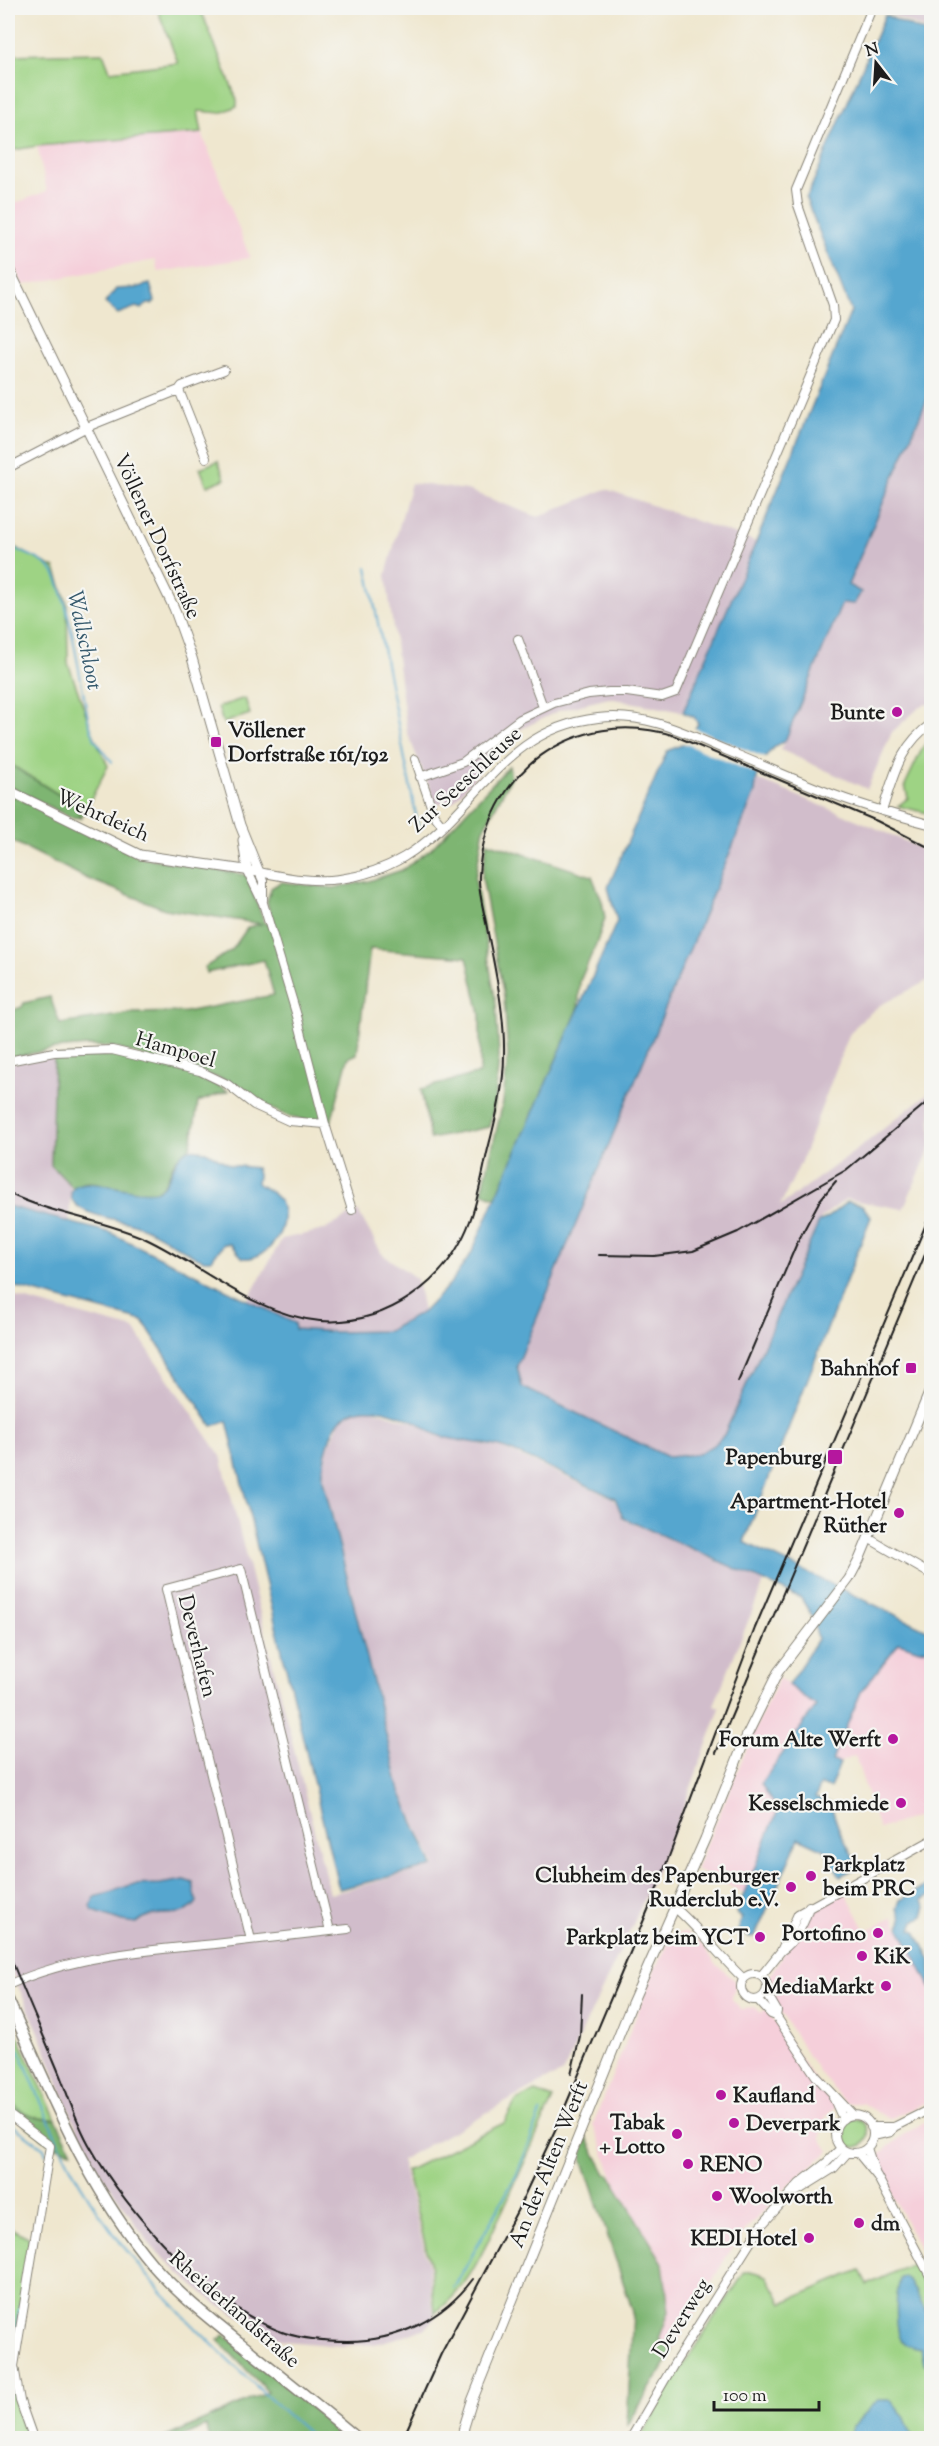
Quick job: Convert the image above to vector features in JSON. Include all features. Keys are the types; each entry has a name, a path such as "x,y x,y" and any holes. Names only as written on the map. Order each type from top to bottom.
{"main road":[{"name":"Rheiderlandstraße","path":"8,2000 88,2168 111,2209 153,2265 204,2314 357,2439"}],"street":[{"path":"420,777 463,762 512,725 543,706 589,694 627,692 662,697 676,692 834,321 833,305 798,205 796,190 873,8"},
{"name":"Völlener Dorfstraße","path":"8,267 150,555 179,620 243,834 259,872"},
{"path":"8,468 87,427 224,370"},
{"path":"179,390 206,458"},
{"path":"518,639 543,706"},
{"name":"Zur Seeschleuse","path":"259,872 307,880 338,879 364,874 405,857 443,826 516,751 549,731 579,721 616,717 647,720 678,730 765,767 882,811 932,825"},
{"path":"882,811 904,751 919,732 932,723"},
{"path":"415,759 434,815 443,826"},
{"name":"Wehrdeich","path":"8,790 140,855 259,872"},
{"name":"Völlener Dorfstraße","path":"243,834 247,870"},
{"path":"247,870 262,903 297,1016 325,1124 352,1210"},
{"path":"259,872 262,881 262,903"},
{"name":"Hampoel","path":"8,1061 54,1052 112,1050 200,1071 227,1084 254,1105 289,1121 325,1124"},
{"name":"An der Alten Werft","path":"462,2439 472,2401 628,2014 747,1735 778,1672 849,1579 932,1386"},
{"path":"868,1538 932,1575"},
{"name":"Deverhafen","path":"251,1940 166,1589 241,1569 330,1931"},
{"path":"761,1976 781,1951 798,1914 932,1840"},
{"path":"674,1906 708,1938 728,1965 744,1979"},
{"path":"8,1985 44,1971 85,1960 156,1949 348,1929"},
{"path":"761,1976 750,1975 744,1979 740,1989 748,2000 758,2000 766,1992"},
{"path":"761,1976 766,1984 766,1992 777,2011 776,2016"},
{"path":"758,2000 771,2014 776,2016 838,2105 843,2119"},
{"path":"824,2084 853,2115 864,2118 871,2127 873,2136 867,2148 858,2152 845,2150 836,2140 836,2132 843,2119 853,2115"},
{"path":"871,2127 894,2127 932,2108"},
{"path":"8,2114 50,2146 14,2366 20,2401 33,2439"},
{"path":"873,2136 891,2132 894,2127"},
{"path":"867,2148 877,2176"},
{"name":"Deverweg","path":"631,2439 652,2399 760,2228 793,2194 799,2184 845,2150"},
{"path":"858,2152 877,2176 932,2280"}],"shaded area":[{"path":"876,8 931,8 931,32"},
{"path":"202,133 250,258 158,272 155,260 23,285 8,252 8,206 47,191 37,146"},
{"path":"931,391 931,703 921,706 892,732 867,789 781,750 842,602 861,592 848,585"},
{"path":"411,483 467,490 538,517 606,489 756,542 683,712 609,698 560,710 513,733 453,802 436,804 407,732 386,575"},
{"path":"756,779 862,822 916,846 932,857 931,979 880,1005 859,1022 849,1035 800,1164 780,1206 858,1149 931,1091 931,1147 903,1209 846,1199 822,1217 724,1435 712,1446 698,1454 668,1457 522,1387 517,1366 755,792"},
{"path":"54,1056 51,1165 71,1185 69,1223 8,1206 8,1064"},
{"path":"358,1211 382,1254 417,1279 423,1312 388,1331 336,1332 295,1329 294,1323 247,1301 282,1239 324,1230"},
{"path":"8,1295 134,1329 221,1456 330,1894 435,1866 401,1792 324,1480 323,1468 328,1448 340,1420 354,1411 370,1409 416,1423 436,1436 501,1448 614,1499 623,1519 764,1582 714,1705 720,1708 683,1809 635,1920 562,2074 546,2080 401,2160 428,2263 434,2319 425,2328 405,2336 374,2344 342,2346 283,2341 220,2306 188,2281 151,2246 85,2150 38,2030 8,1964"},
{"path":"899,1643 919,1650 931,1648 931,1812 879,1829 855,1756 840,1762 831,1761 860,1692"},
{"path":"779,1678 816,1706 761,1784 778,1810 744,1893 696,1870"},
{"path":"845,1891 866,1931 893,1917 931,1988 931,2100 889,2119 862,2103 845,2103 818,2071 772,1999 776,1991 770,1976 803,1918 815,1907"},
{"path":"674,1933 686,1933 705,1947 714,1962 733,1979 736,1986 731,1998 742,2010 755,2007 761,2013 766,2009 813,2077 837,2106 826,2116 822,2127 821,2139 829,2151 787,2187 746,2229 726,2257 673,2351 659,2339 669,2312 664,2263 615,2182 593,2124 655,1969"},
{"path":"931,2118 931,2271 874,2159 903,2135"}],"green space":[{"path":"157,8 200,8 237,100 237,106 221,113 198,111 202,133 37,146 8,151 8,55 103,53 110,71 178,63"},
{"path":"218,461 225,479 207,486 200,468"},
{"path":"8,544 55,568 67,603 68,663 92,731 108,766 81,818 77,806 8,763"},
{"path":"245,698 250,714 223,723 218,707"},
{"path":"931,738 931,814 898,806 908,798 905,785 923,747"},
{"path":"8,763 77,806 81,818 70,817 8,786"},
{"path":"509,766 511,778 484,828 475,878 496,1004 499,1056 495,1103 489,1127 430,1139 421,1089 480,1073 480,1014 467,957 370,949 357,1054 348,1058 330,1126 326,1120 308,1121 290,1117 255,1101 229,1081 112,1047 88,1046 54,1049 8,1058 8,1012 22,1007 24,1003 50,997 60,1024 133,1013 185,1012 274,995 264,960 206,973 205,967 232,950 248,927 262,924 165,909 88,879 8,839 8,793 140,857 246,875 265,924 273,923 267,902 271,888 281,882 334,888 369,881 402,870 431,849"},
{"path":"487,842 592,876 602,901 605,918 580,981 578,1010 496,1198 482,1192 503,1102 508,1055 504,997 482,877"},
{"path":"114,1055 200,1076 228,1091 198,1102 189,1148 175,1161 163,1186 154,1192 131,1191 95,1182 83,1183 73,1188 51,1165 54,1056"},
{"path":"8,2014 56,2119 30,2116 8,2100"},
{"path":"535,2092 553,2099 513,2188 473,2270 457,2293 435,2313 430,2263 406,2171 504,2123 516,2101"},
{"path":"8,2100 30,2116 56,2119 72,2151 53,2146 8,2112"},
{"path":"854,2119 864,2123 868,2133 864,2143 854,2147 844,2143 840,2133 844,2123"},
{"path":"587,2138 606,2174 609,2174 663,2263 669,2312 659,2339 673,2351 627,2426 633,2312 581,2155"},
{"path":"8,2227 30,2238 12,2366 30,2438 8,2438"},
{"path":"915,2263 931,2296 931,2438 640,2438 681,2368 745,2272 767,2276 782,2303 860,2270 867,2285"},
{"path":"225,2335 347,2438 210,2438 206,2426 178,2438 164,2438 268,2392 218,2340"}],"water":[{"path":"885,15 931,35 931,390 848,585 861,592 854,604 842,603 785,741 772,750 763,762 757,777 755,792 517,1366 522,1387 668,1457 698,1454 712,1446 724,1435 819,1222 848,1202 862,1205 871,1217 744,1542 931,1632 931,1648 919,1650 899,1643 861,1692 832,1761 840,1763 830,1788 821,1785 815,1798 830,1803 840,1832 859,1867 840,1876 825,1850 799,1838 755,1936 750,1937 738,1931 742,1918 736,1913 778,1810 761,1784 816,1706 788,1685 818,1639 811,1614 801,1598 623,1518 615,1498 531,1459 495,1446 443,1437 416,1422 392,1413 368,1409 356,1410 337,1423 325,1458 323,1480 400,1791 433,1866 339,1889 227,1421 212,1426 143,1321 8,1285 8,1206 111,1233 294,1323 295,1329 336,1332 388,1331 423,1312 450,1284 471,1254 617,921 608,887 667,751 684,744 698,724 694,717 683,712 851,311 806,199"},
{"path":"150,284 155,301 141,309 136,307 118,314 105,303 116,289"},
{"path":"189,1149 206,1151 230,1165 256,1168 257,1183 277,1197 283,1210 281,1230 270,1247 262,1254 243,1258 230,1244 224,1244 211,1260 204,1260 149,1230 95,1215 79,1207 73,1201 71,1195 74,1187 82,1184 151,1192 160,1189 168,1180 179,1157"},
{"path":"184,1880 193,1883 197,1902 184,1912 152,1916 136,1923 122,1921 93,1911 90,1906 95,1897 131,1885"},
{"path":"931,1883 931,1895 922,1900 926,1906 923,1916 914,1921 911,1929 916,1931 931,1961 931,1988 900,1929 902,1918 897,1909 900,1900"},
{"path":"905,2277 909,2280 931,2320 931,2369 924,2363 921,2349 904,2343 898,2331 896,2311 899,2284 901,2278"},
{"path":"878,2400 891,2400 904,2416 913,2438 849,2438 852,2427"}],"pier":[{"path":"692,727 768,759 761,776 681,742"}],"waterway":[{"name":"Wallschloot","path":"8,546 43,562 58,580 69,618 89,723 95,740 112,762"},
{"path":"367,567 419,831"},
{"path":"8,2028 70,2166 105,2221 158,2288 188,2320 313,2438"},
{"path":"454,2288 516,2176 541,2113"},
{"path":"8,2122 44,2148 46,2154"},
{"path":"16,2401 8,2371 20,2304"},
{"path":"20,2412 28,2438"}],"railway":[{"path":"8,1193 41,1206 112,1226 146,1239 251,1300 296,1317 320,1321 344,1321 390,1308 411,1296 430,1281 446,1263 460,1243 475,1205 499,1105 504,1055 501,1007 480,895 479,876 485,839 498,806 517,778 541,755 570,739 603,730 638,729 675,736 877,821 932,849"},
{"path":"599,1255 654,1256 693,1251 738,1232 846,1170 932,1098"},
{"path":"738,1382 797,1243 820,1200 836,1181"},
{"path":"403,2438 441,2354 517,2211 557,2126 656,1891 755,1628 932,1210"},
{"path":"716,1753 932,1238"},
{"path":"8,1951 82,2130 107,2174 149,2229 174,2256 229,2303 257,2321 285,2333 308,2339 366,2340 402,2332 418,2325 448,2306 473,2279"},
{"path":"571,2074 580,2036 582,1994"}],"place":[{"name":"Bunte","path":"897,712"},
{"name":"Völlener Dorfstraße 161/192","path":"216,742"},
{"name":"Bahnhof","path":"911,1368"},
{"name":"Papenburg","path":"835,1457"},
{"name":"Apartment-Hotel Rüther","path":"899,1513"},
{"name":"Forum Alte Werft","path":"893,1739"},
{"name":"Kesselschmiede","path":"901,1803"},
{"name":"Parkplatz beim PRC","path":"811,1876"},
{"name":"Clubheim des Papenburger Ruderclub e.V.","path":"791,1887"},
{"name":"Portofino","path":"878,1933"},
{"name":"Parkplatz beim YCT","path":"760,1937"},
{"name":"KiK","path":"862,1956"},
{"name":"MediaMarkt","path":"886,1986"},
{"name":"Kaufland","path":"721,2095"},
{"name":"Deverpark","path":"734,2123"},
{"name":"Tabak + Lotto","path":"677,2134"},
{"name":"RENO","path":"688,2164"},
{"name":"Woolworth","path":"717,2196"},
{"name":"dm","path":"859,2223"},
{"name":"KEDI Hotel","path":"809,2238"}]}
